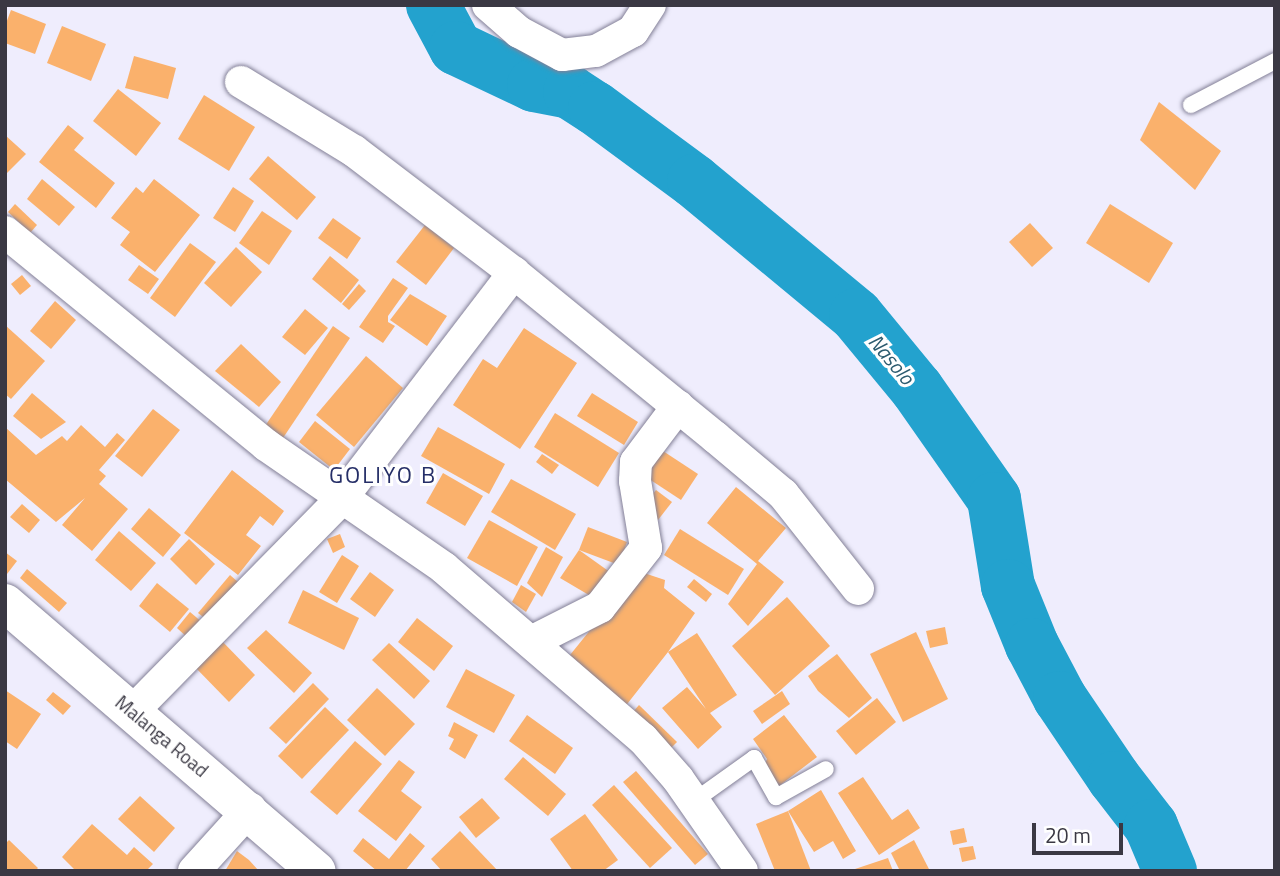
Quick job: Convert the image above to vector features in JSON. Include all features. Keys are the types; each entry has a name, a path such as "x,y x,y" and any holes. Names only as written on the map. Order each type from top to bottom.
{"street":[{"path":"488,5 519,32 562,55 596,51 633,31 650,5"},
{"path":"241,82 354,151 514,273 678,406 783,494 858,589"},
{"path":"5,233 266,445 444,568 531,642 643,739 694,801 742,871"},
{"path":"132,712 341,499 514,273"},
{"path":"531,642 600,607 646,548 635,481 636,462 678,406"},
{"name":"Malanga Road","path":"5,603 250,809 317,871"},
{"path":"194,871 250,809"}],"lane":[{"path":"1191,105 1275,61"},
{"path":"694,801 754,758 776,797 826,769"}],"building":[{"path":"11,10 46,24 35,54 5,43 5,26"},
{"path":"62,26 106,44 91,81 47,63"},
{"path":"134,56 176,68 168,99 125,88"},
{"path":"118,89 161,123 136,156 93,121"},
{"path":"204,95 255,127 229,171 178,139"},
{"path":"1159,102 1221,151 1195,190 1140,140"},
{"path":"68,125 84,138 74,150 115,183 96,208 39,162"},
{"path":"5,135 26,154 5,175"},
{"path":"268,156 316,197 297,220 249,179"},
{"path":"42,179 75,207 59,226 27,199"},
{"path":"154,179 200,215 155,272 120,245 130,232 111,218 136,187 143,193"},
{"path":"233,187 254,201 235,232 213,218"},
{"path":"15,204 37,225 30,233 8,212"},
{"path":"1110,204 1173,243 1149,283 1086,243"},
{"path":"262,211 292,231 269,265 239,243"},
{"path":"333,218 361,238 347,259 318,238"},
{"path":"1030,223 1053,248 1032,267 1009,242"},
{"path":"425,225 454,248 426,285 396,262"},
{"path":"190,243 216,262 175,317 150,298"},
{"path":"236,247 262,272 231,307 204,283"},
{"path":"330,256 359,280 341,303 312,279"},
{"path":"139,265 159,279 148,294 128,280"},
{"path":"22,275 31,286 20,295 11,284"},
{"path":"393,278 408,288 388,316 388,322 395,326 383,343 359,327"},
{"path":"359,284 366,291 349,310 342,304"},
{"path":"410,294 447,316 427,346 390,320"},
{"path":"55,301 76,320 51,349 30,331"},
{"path":"305,309 328,328 305,355 282,337"},
{"path":"5,325 45,361 11,399 5,394"},
{"path":"333,326 350,338 283,438 265,426"},
{"path":"524,328 577,363 520,449 453,405 483,359 497,368"},
{"path":"241,344 281,382 259,407 215,371"},
{"path":"366,356 403,388 354,447 316,415"},
{"path":"32,393 66,422 41,439 13,416"},
{"path":"592,393 638,422 624,445 577,416"},
{"path":"153,409 180,430 142,477 115,456"},
{"path":"555,413 619,453 598,487 534,447"},
{"path":"315,421 350,449 334,470 299,442"},
{"path":"81,425 105,447 117,433 125,440 99,470 106,476 99,484 128,509 92,551 62,525 85,498 56,522 5,479 5,427 36,455 62,436 67,441"},
{"path":"438,427 505,464 489,494 421,456"},
{"path":"663,451 698,474 681,500 646,477"},
{"path":"542,454 559,465 552,474 536,462"},
{"path":"232,470 284,511 273,526 260,516 246,535 261,546 238,575 184,533"},
{"path":"443,473 483,496 465,526 426,503"},
{"path":"511,479 576,514 555,550 491,512"},
{"path":"736,487 786,528 758,561 784,582 748,626 728,604 757,564 707,523"},
{"path":"656,490 672,502 658,520 642,507"},
{"path":"22,504 40,520 29,533 10,517"},
{"path":"149,508 181,535 163,557 131,529"},
{"path":"489,520 538,547 517,586 467,558"},
{"path":"588,527 627,542 619,565 579,550"},
{"path":"680,529 744,569 728,595 664,555"},
{"path":"119,531 156,563 131,591 95,560"},
{"path":"340,534 345,547 333,553 327,539"},
{"path":"189,539 215,564 196,585 170,559"},
{"path":"546,547 563,557 542,597 527,583"},
{"path":"579,550 614,575 599,601 560,578"},
{"path":"5,552 17,561 7,574 5,572"},
{"path":"342,555 359,566 337,603 319,592"},
{"path":"27,569 67,603 59,612 20,578"},
{"path":"638,571 665,580 664,588 695,613 624,708 570,655"},
{"path":"370,572 394,590 375,617 350,599"},
{"path":"230,575 238,582 207,620 198,613"},
{"path":"694,579 712,594 706,602 687,587"},
{"path":"157,583 189,609 170,632 139,606"},
{"path":"521,585 536,594 526,612 512,602"},
{"path":"303,590 359,618 344,650 288,623"},
{"path":"787,597 830,646 775,695 732,646"},
{"path":"190,612 203,623 189,639 177,628"},
{"path":"417,618 453,646 434,671 398,642"},
{"path":"945,627 948,644 930,648 926,631"},
{"path":"266,630 312,673 294,693 247,648"},
{"path":"916,632 948,699 903,722 870,654"},
{"path":"697,633 737,695 710,713 722,727 698,749 662,708 687,687 706,709 668,652"},
{"path":"219,638 255,675 229,702 192,664"},
{"path":"389,643 430,681 414,699 372,660"},
{"path":"837,654 872,698 849,718 818,691 808,676"},
{"path":"466,669 515,695 494,733 446,707"},
{"path":"313,683 329,699 286,744 269,728"},
{"path":"377,688 415,724 385,756 347,720"},
{"path":"5,690 41,714 17,749 5,741"},
{"path":"782,691 790,704 762,724 753,711"},
{"path":"53,692 71,706 63,715 46,700"},
{"path":"877,698 896,722 856,755 836,731"},
{"path":"639,705 677,742 669,750 632,713"},
{"path":"325,707 349,730 302,779 278,756"},
{"path":"527,715 573,748 555,774 509,741"},
{"path":"784,715 817,757 779,786 764,766 767,759 753,739"},
{"path":"454,722 478,735 465,759 449,749 454,739 448,736"},
{"path":"355,741 382,764 337,815 310,792"},
{"path":"523,757 566,794 548,816 504,779"},
{"path":"399,760 415,772 401,791 422,807 396,841 358,811"},
{"path":"636,771 708,854 695,865 623,782"},
{"path":"863,777 892,820 908,809 920,828 879,855 838,793"},
{"path":"614,785 672,848 650,868 592,805"},
{"path":"821,790 856,851 843,859 833,841 814,852 788,811"},
{"path":"140,796 175,828 154,852 118,819"},
{"path":"482,798 500,818 476,838 459,817"},
{"path":"788,811 811,871 775,871 756,824"},
{"path":"585,814 618,860 603,871 573,871 550,839"},
{"path":"92,824 127,855 134,847 153,864 146,871 76,871 62,857"},
{"path":"964,828 967,842 953,845 950,831"},
{"path":"460,831 498,871 442,871 431,859"},
{"path":"410,833 425,846 405,871 377,871 353,851 363,838 389,859"},
{"path":"9,840 38,868 35,871 5,871 5,844"},
{"path":"914,840 930,871 900,871 891,853"},
{"path":"973,846 976,859 962,862 959,848"},
{"path":"237,851 249,860 259,871 225,871"},
{"path":"888,858 893,871 852,870"}],"waterway":[{"name":"Nasolo","path":"433,5 456,48 534,85 570,92 595,108 694,181 856,315 917,389 994,499 1008,586 1032,645 1060,698 1114,778 1151,826 1170,871"}],"district":[{"name":"GOLIYO B","path":"383,475"}]}
